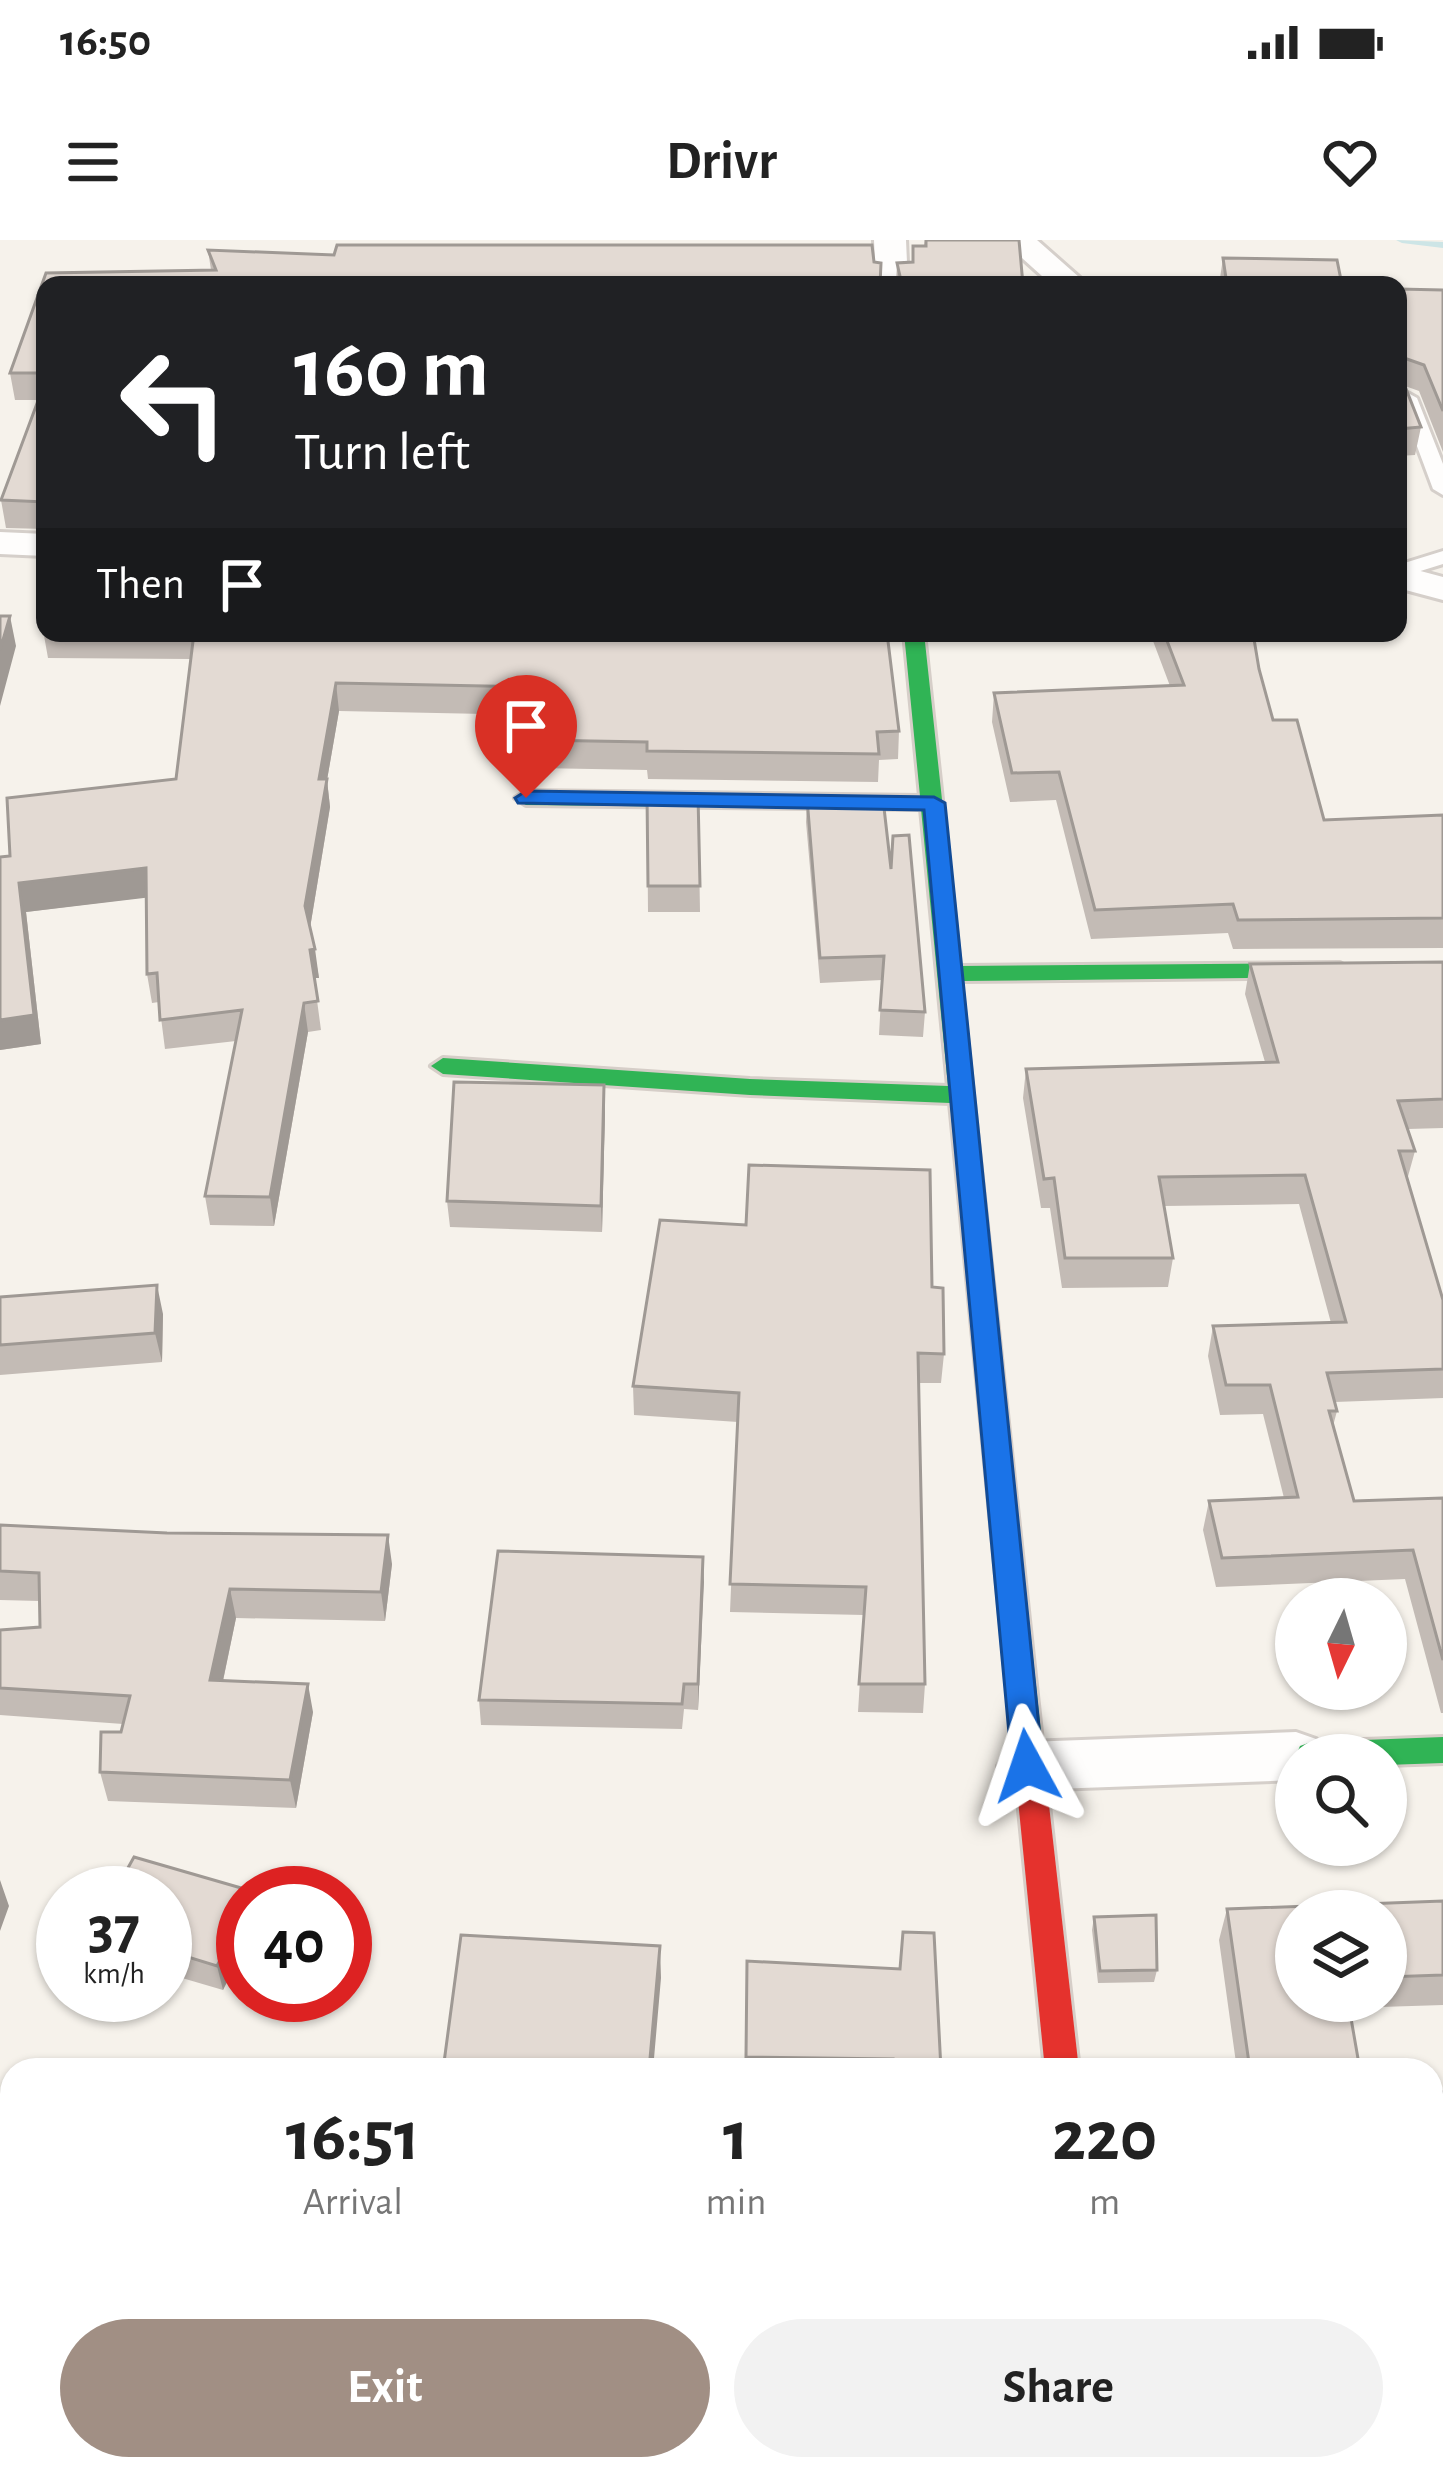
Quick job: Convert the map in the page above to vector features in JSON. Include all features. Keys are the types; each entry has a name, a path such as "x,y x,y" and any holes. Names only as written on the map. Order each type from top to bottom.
{"street":[{"path":"890,240 892,276"},
{"path":"1018,240 1061,276"},
{"path":"0,543 36,544"},
{"path":"1407,577 1443,590"},
{"path":"915,642 953,974 1027,1766 1061,2058"},
{"path":"526,798 934,803"},
{"path":"953,974 1369,970"},
{"path":"443,1066 750,1088 964,1095"},
{"path":"1407,1751 1443,1750"},
{"path":"1027,1766 1275,1757"}],"lane":[{"path":"1407,396 1443,489"},
{"path":"1407,571 1443,557"}],"building":[{"path":"926,240 1019,240 1022,276 900,276 897,263 913,262 913,246 926,246"},
{"path":"337,245 872,245 874,262 881,263 880,276 45,276 216,270 208,250 334,255"},
{"path":"1223,258 1337,260 1340,276 1226,276"},
{"path":"1407,289 1443,290 1443,411 1424,365 1407,359"},
{"path":"36,301 36,373 10,373"},
{"path":"1407,391 1421,427 1407,428"},
{"path":"36,406 36,502 1,500"},
{"path":"0,616 10,616 0,650"},
{"path":"193,642 888,642 899,731 877,732 879,754 647,751 647,742 535,740 541,687 336,683 319,779 327,779 305,906 315,949 310,950 318,1001 304,1003 270,1197 205,1196 242,1010 160,1020 157,973 147,974 146,868 19,883 34,1015 0,1020 0,857 10,856 7,798 176,779"},
{"path":"1167,642 1254,642 1273,720 1297,720 1324,820 1443,815 1443,918 1238,920 1233,904 1095,910 1059,772 1012,773 994,693 1184,685"},
{"path":"647,794 698,795 700,886 648,886"},
{"path":"807,798 883,799 891,869 893,836 909,835 925,1012 880,1010 884,956 820,958"},
{"path":"1443,962 1443,1099 1398,1101 1415,1151 1399,1151 1443,1300 1443,1369 1327,1373 1337,1411 1329,1411 1354,1501 1443,1498 1443,1660 1413,1550 1222,1558 1209,1501 1298,1497 1270,1385 1226,1385 1213,1326 1346,1322 1305,1175 1159,1177 1173,1258 1065,1258 1054,1178 1044,1179 1026,1069 1278,1062 1250,964"},
{"path":"454,1082 604,1085 601,1206 447,1201"},
{"path":"749,1165 930,1170 932,1287 943,1288 944,1354 918,1353 925,1684 859,1684 866,1587 730,1584 739,1393 633,1386 660,1220 746,1225"},
{"path":"157,1285 155,1333 0,1345 0,1297"},
{"path":"0,1525 167,1533 388,1535 381,1592 230,1589 210,1680 308,1684 290,1780 100,1772 101,1732 121,1732 130,1696 0,1688 0,1630 40,1627 39,1573 0,1571"},
{"path":"498,1551 703,1557 698,1684 684,1684 682,1704 479,1700"},
{"path":"134,1857 165,1866 129,1866"},
{"path":"192,1874 216,1881 216,1966 192,1958"},
{"path":"1443,1901 1443,1975 1407,1976 1407,1902"},
{"path":"1275,1907 1275,2022 1352,2022 1358,2058 1248,2058 1227,1909"},
{"path":"1156,1915 1157,1970 1100,1971 1094,1917"},
{"path":"903,1932 934,1933 940,2058 746,2057 747,1961 900,1969"},
{"path":"461,1935 660,1946 650,2058 445,2058"}],"waterway":[{"path":"1402,240 1443,245"}],"traffic: fast":[{"path":"915,642 1030,1770"},
{"path":"526,798 934,803"},
{"path":"953,974 1340,970"},
{"path":"443,1066 750,1087 964,1095"},
{"path":"1407,1751 1443,1750"}],"traffic: jam":[{"path":"1030,1770 1061,2058"}],"route":[{"path":"526,798 934,803 1027,1766"}]}
